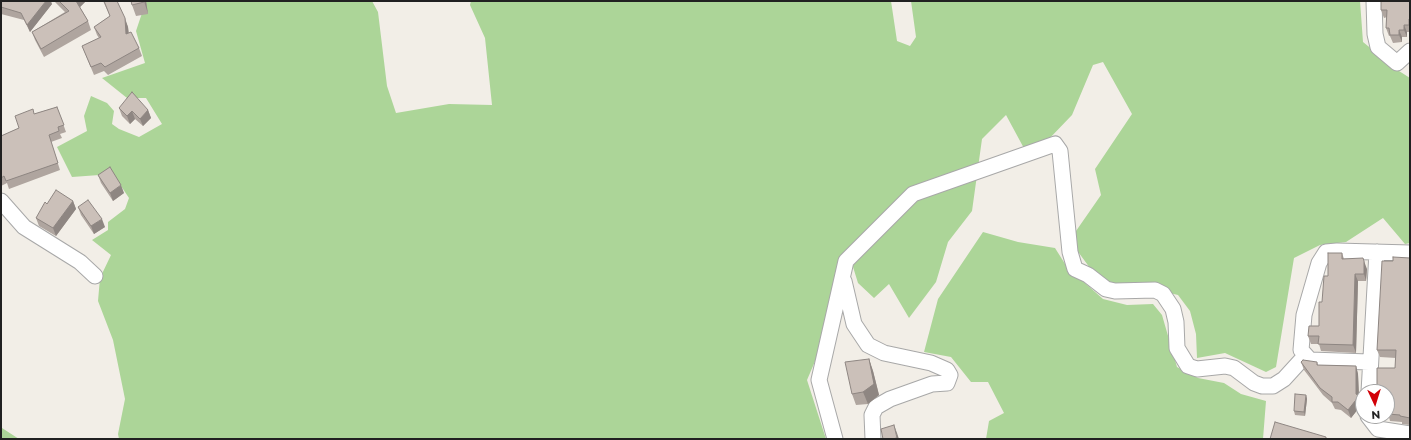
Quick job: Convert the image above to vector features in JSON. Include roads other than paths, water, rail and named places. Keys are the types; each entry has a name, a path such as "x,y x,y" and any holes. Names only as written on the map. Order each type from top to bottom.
{"street":[{"path":"1374,1 1375,34 1378,47 1397,63 1410,51"},
{"path":"835,439 819,380 846,260 913,194 1056,144 1060,151 1070,252 1076,269 1088,275 1106,289 1115,292 1155,290 1163,294 1173,309 1176,322 1177,348 1188,366 1197,369 1225,366 1234,368 1254,383 1262,386 1273,386 1284,379 1305,356"},
{"path":"1,201 24,227 80,262 95,276"},
{"path":"1369,362 1310,360 1301,350 1304,316 1319,263 1326,252 1410,253"},
{"path":"1369,384 1369,362 1377,252"},
{"path":"843,276 854,324 868,344 884,353 931,362 948,370 950,375 947,383 925,387 890,399 876,407 872,415 873,439"},
{"path":"1374,424 1378,429 1410,434"}]}
